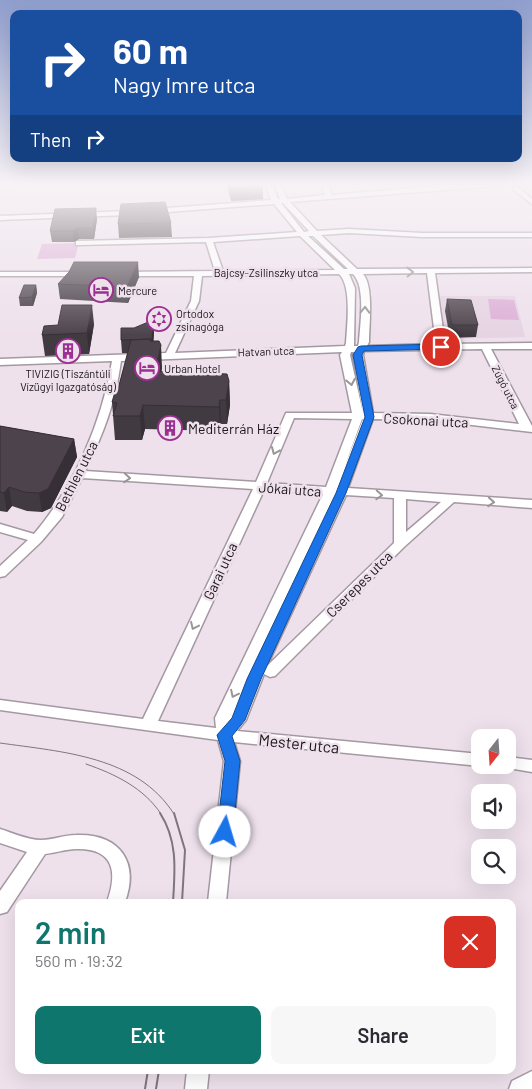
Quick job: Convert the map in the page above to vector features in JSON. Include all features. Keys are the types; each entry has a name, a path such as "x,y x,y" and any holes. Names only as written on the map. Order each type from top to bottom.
{"street":[{"path":"79,243 210,240 314,234 357,272 365,288 364,342 355,349"},
{"path":"390,234 422,236 532,235"},
{"path":"217,899 232,761 224,735 223,718 336,492 363,417 358,355 351,343 351,288 348,278 302,235"},
{"path":"210,240 220,273"},
{"name":"Bajcsy-Zsilinszky utca","path":"110,274 532,270"},
{"path":"431,271 441,347"},
{"path":"168,356 195,300 198,273"},
{"path":"0,274 92,274"},
{"name":"Zúgó utca","path":"485,346 529,429"},
{"name":"Hatvan utca","path":"0,362 117,359 227,352 532,346"},
{"name":"Bethlen utca","path":"0,573 37,539 58,514 78,474 82,454 98,435 112,390 117,359"},
{"name":"Csokonai utca","path":"290,415 430,417 529,429"},
{"name":"Garai utca","path":"148,725 260,487 290,415"},
{"name":"Jókai utca","path":"78,474 532,504"},
{"path":"400,496 400,544"},
{"name":"Cserepes utca","path":"270,672 400,544 451,499"},
{"path":"0,528 37,539"},
{"name":"Mester utca","path":"0,705 224,735 471,759"},
{"path":"516,764 532,766"},
{"path":"0,836 40,847 79,842 106,848 118,856 122,867 121,891 117,899"},
{"path":"0,906 40,847"},
{"path":"196,1089 198,1074"},
{"path":"520,1089 532,1082"}],"shaded area":[{"path":"79,243 75,258 37,259 42,244"},
{"path":"439,296 515,296 525,337 446,339"},
{"path":"488,299 514,300 519,320 491,319"}],"building":[{"path":"74,262 138,262 127,287 58,284 69,272"},
{"path":"24,285 36,285 32,297 19,298"},
{"path":"447,299 471,300 478,325 452,325"},
{"path":"62,305 92,305 87,333 42,335 44,326 58,325"},
{"path":"153,320 152,339 121,340 121,328 134,328"},
{"path":"151,339 150,341 159,341 161,345 155,371 227,374 229,381 226,400 220,400 219,407 143,405 140,416 113,416 117,403 112,402 115,392 117,393 131,340"},
{"path":"0,426 74,439 48,489 39,493 24,492 9,487 4,493 0,492"}],"tram line":[{"path":"0,743 73,754 119,768 140,780 158,795 174,814"},
{"path":"86,764 108,772 128,783 146,797 161,814"},
{"path":"160,813 173,845 175,867 173,899"},
{"path":"174,813 185,850 182,899"},
{"path":"145,1089 147,1074"},
{"path":"156,1089 158,1074"}],"place":[{"name":"Mercure","path":"101,290"},
{"name":"Ortodox zsinagóga","path":"159,319"},
{"name":"TIVIZIG (Tiszántúli Vízügyi Igazgatóság)","path":"68,351"},
{"name":"Urban Hotel","path":"147,368"},
{"name":"Mediterrán Ház","path":"170,428"}],"route":[{"path":"225,832 232,761 224,735 238,720 254,679 341,493 369,417 358,355 361,349 441,347"}]}
